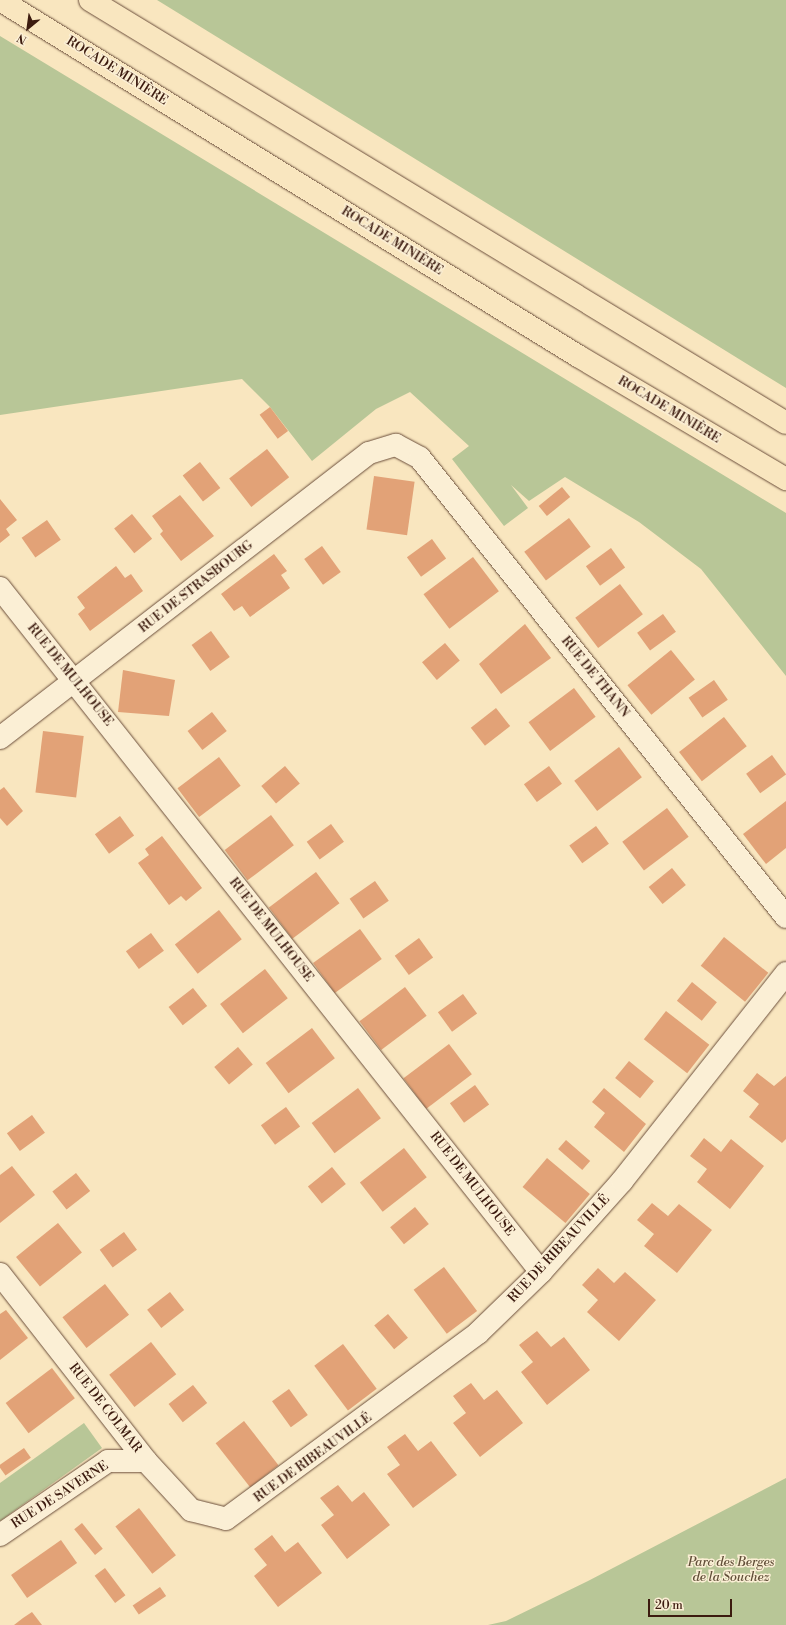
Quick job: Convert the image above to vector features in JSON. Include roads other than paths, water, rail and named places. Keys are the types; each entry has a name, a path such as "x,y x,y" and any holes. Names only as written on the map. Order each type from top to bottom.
{"highway":[{"name":"ROCADE MINIÈRE","path":"0,0 578,356 786,479"},
{"path":"90,0 786,423"}],"street":[{"name":"RUE DE STRASBOURG","path":"0,738 369,453 396,445"},
{"name":"RUE DE THANN","path":"396,445 420,458 786,917"},
{"name":"RUE DE MULHOUSE","path":"0,588 542,1272"},
{"name":"RUE DE RIBEAUVILLÉ","path":"226,1519 478,1333 542,1272 622,1181 786,973"},
{"name":"RUE DE COLMAR","path":"0,1274 146,1461 191,1510 226,1519"},
{"name":"RUE DE SAVERNE","path":"0,1535 108,1461 146,1461"}],"park label":[{"name":"Parc des Berges de la Souchez","path":"731,1570"}]}
